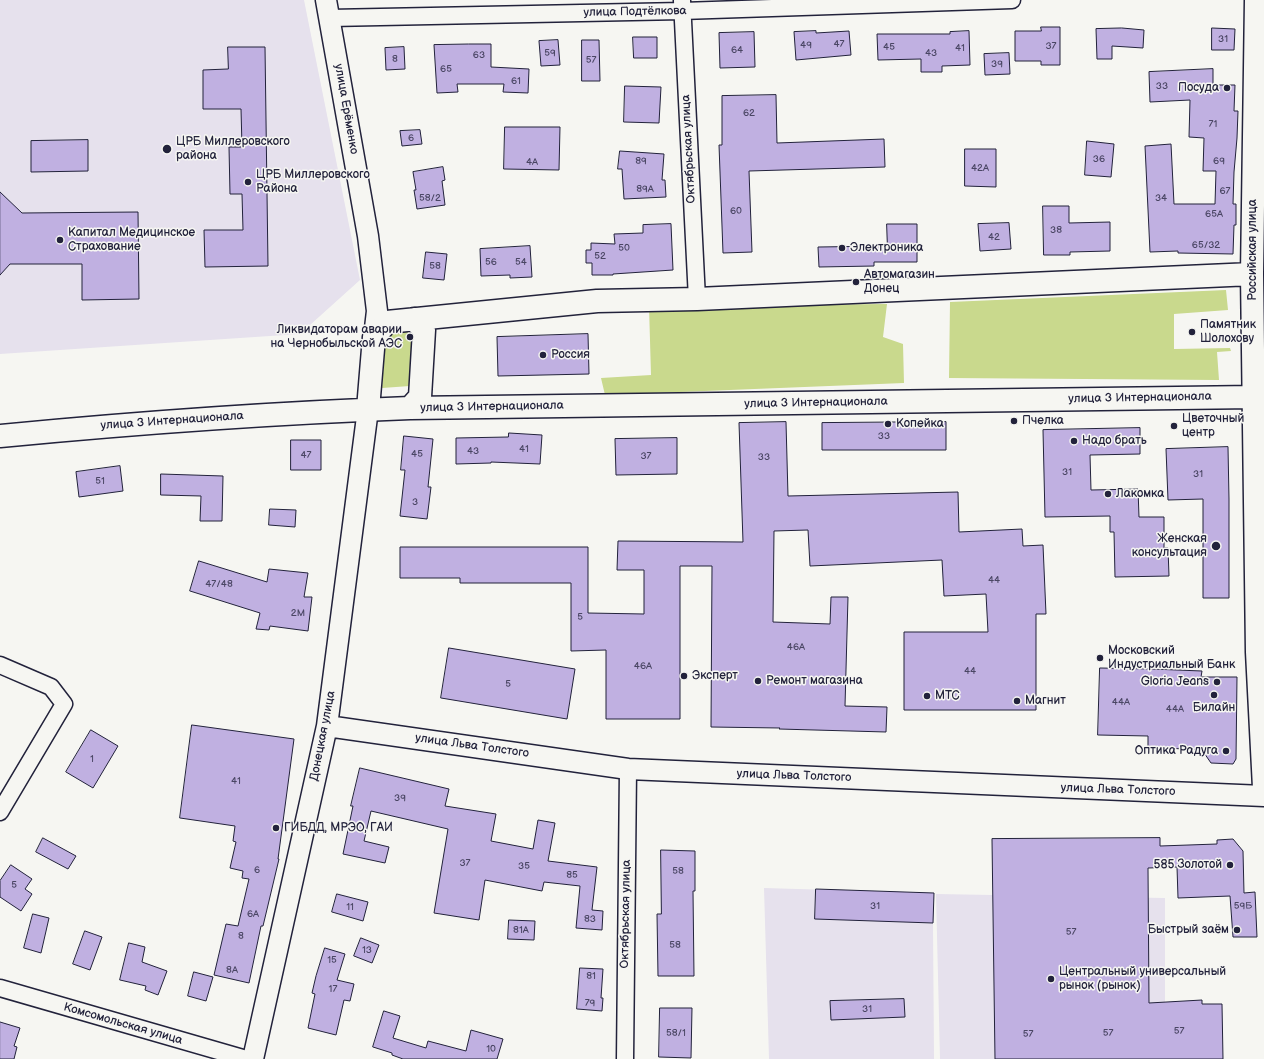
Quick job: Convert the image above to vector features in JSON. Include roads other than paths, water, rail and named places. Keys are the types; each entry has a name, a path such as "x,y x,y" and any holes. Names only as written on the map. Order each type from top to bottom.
{"main road":[{"name":"Российская улица","path":"1256,0 1260,652 1264,788"},
{"path":"368,409 380,323 597,301 697,299 1258,274"},
{"path":"410,408 420,397 424,330 414,319"},
{"name":"улица 3 Интернационала","path":"0,436 276,413 368,409 1259,397"}],"street":[{"name":"улица Подтёлкова","path":"328,9 1012,0"},
{"name":"Октябрьская улица","path":"682,5 697,299"},
{"name":"улица Ерёменко","path":"328,9 368,236 380,323"},
{"name":"Донецкая улица","path":"253,1059 327,726 368,409"},
{"path":"0,665 51,686 64,704 0,812"},
{"name":"улица Льва Толстого","path":"327,726 628,769 1264,796"},
{"name":"Октябрьская улица","path":"624,1059 628,769"},
{"name":"Комсомольская улица","path":"0,988 246,1059"}],"place":[{"name":"Посуда","path":"1227,88"},
{"name":"ЦРБ Миллеровского района","path":"167,149"},
{"name":"ЦРБ Миллеровского Района","path":"248,182"},
{"name":"Капитал Медицинское Страхование","path":"60,240"},
{"name":"Электроника","path":"842,248"},
{"name":"Автомагазин Донец","path":"856,282"},
{"name":"Памятник Шолохову","path":"1192,332"},
{"name":"Ликвидаторам аварии на Чернобыльской АЭС","path":"410,337"},
{"name":"Россия","path":"543,355"},
{"name":"Пчелка","path":"1014,421"},
{"name":"Копейка","path":"888,424"},
{"name":"Цветочный центр","path":"1174,426"},
{"name":"Надо брать","path":"1074,441"},
{"name":"Лакомка","path":"1108,494"},
{"name":"Женская консультация","path":"1216,546"},
{"name":"Московский Индустриальный Банк","path":"1100,658"},
{"name":"Эксперт","path":"684,676"},
{"name":"Ремонт магазина","path":"758,681"},
{"name":"Gloria Jeans","path":"1217,682"},
{"name":"Билайн","path":"1214,695"},
{"name":"МТС","path":"927,696"},
{"name":"Магнит","path":"1017,701"},
{"name":"Оптика Радуга","path":"1226,751"},
{"name":"ГИБДД, МРЭО, ГАИ","path":"276,828"},
{"name":"585 Золотой","path":"1230,865"},
{"name":"Быстрый заём","path":"1237,930"},
{"name":"Центральный универсальный рынок (рынок)","path":"1051,979"}]}
